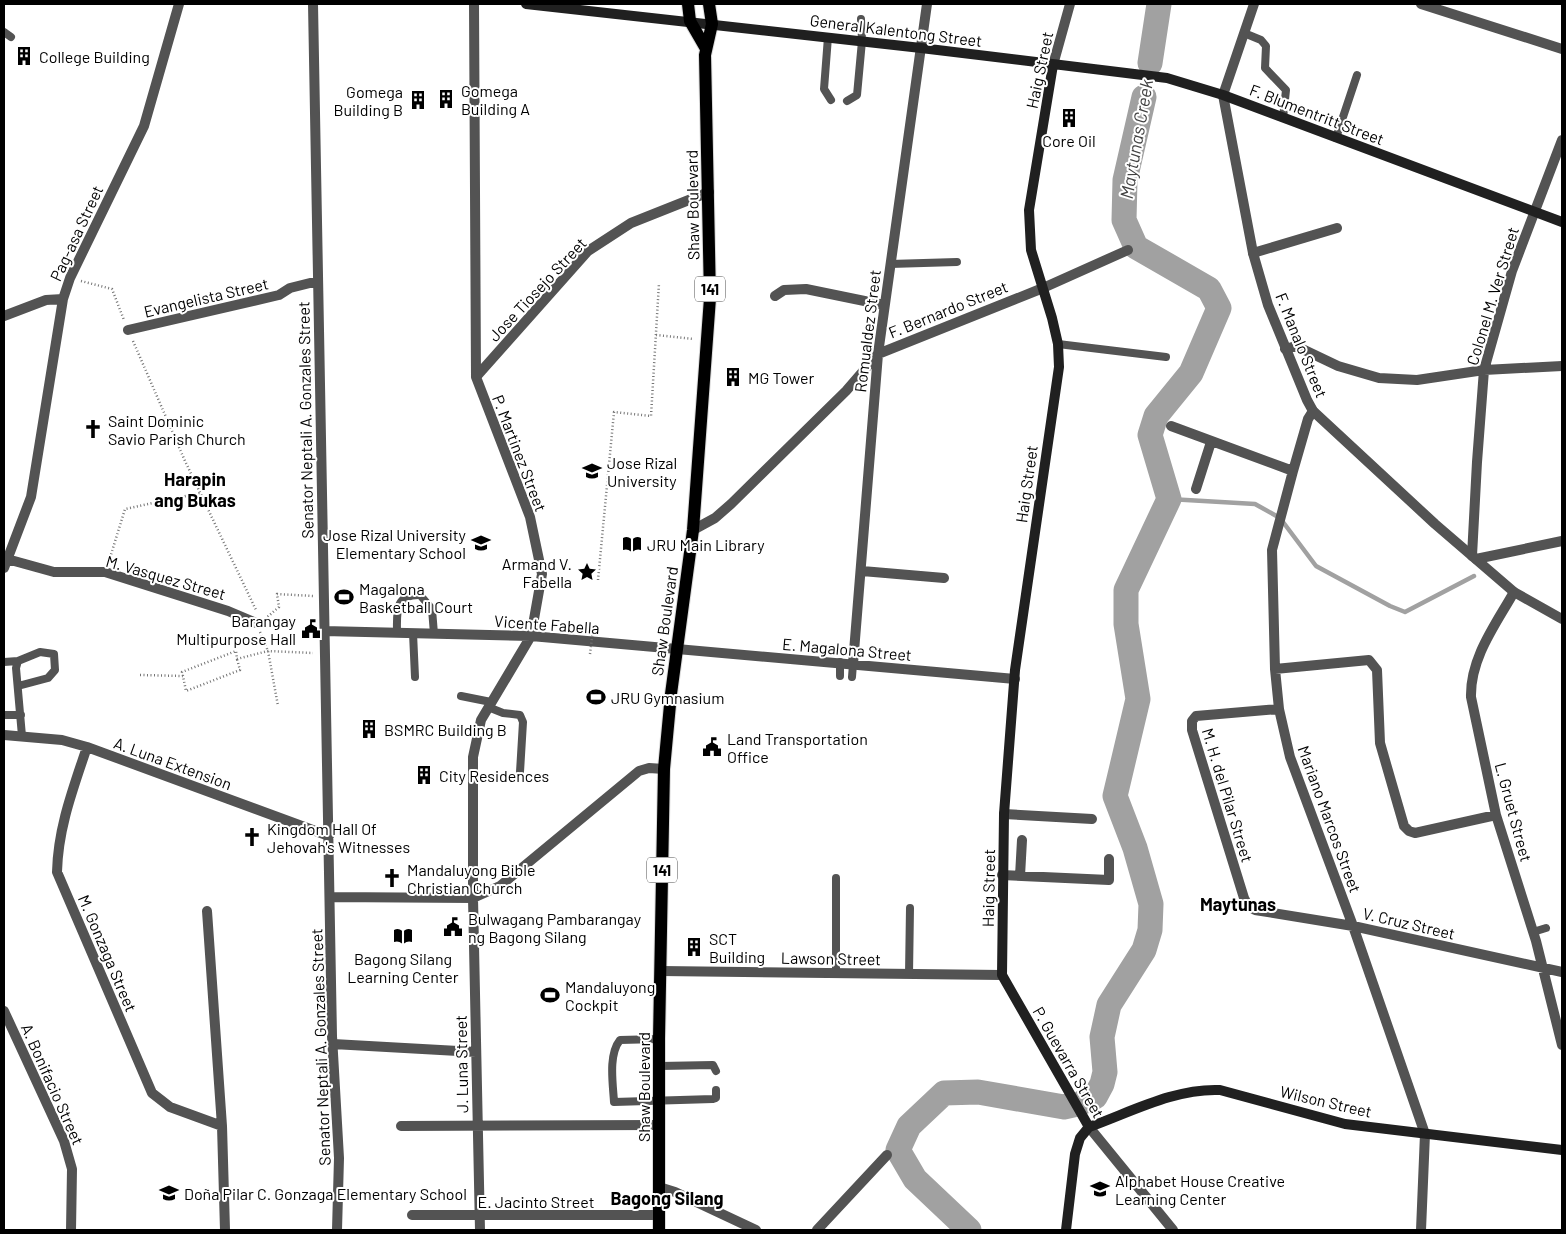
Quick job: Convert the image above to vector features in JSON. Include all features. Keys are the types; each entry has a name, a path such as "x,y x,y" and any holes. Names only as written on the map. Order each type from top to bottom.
{"main road":[{"name":"General Kalentong Street","path":"526,4 690,21 1053,65"},
{"name":"Shaw Boulevard","path":"688,4 690,21 705,47"},
{"name":"Shaw Boulevard","path":"659,1230 659,1039 664,769 677,649 693,530 710,298 705,47 712,24 709,4"},
{"name":"F. Blumentritt Street","path":"1053,65 1167,78 1223,95 1562,222"},
{"name":"Haig Street","path":"1002,975 1004,814 1014,679 1059,367 1058,344 1031,250 1029,210 1053,65"},
{"name":"P. Guevarra Street","path":"1002,975 1069,1096 1089,1127"},
{"name":"Wilson Street","path":"1089,1127 1177,1095 1202,1089 1220,1090 1345,1124 1562,1150"},
{"path":"1066,1230 1075,1154 1080,1138 1089,1127"}],"street":[{"name":"Pag-asa Street","path":"5,564 31,497 63,299 70,278 144,126 179,4"},
{"name":"Senator Neptali A. Gonzales Street","path":"313,4 324,654 333,1044 339,1158 336,1230"},
{"name":"P. Martinez Street","path":"473,898 473,757 480,720 531,636 542,574 530,517 476,377 474,4"},
{"name":"Romualdez Street","path":"853,664 878,354 927,4"},
{"name":"Haig Street","path":"1053,65 1070,4"},
{"name":"F. Manalo Street","path":"1254,4 1223,95 1253,253 1268,306 1313,411 1514,592 1562,619"},
{"path":"1427,5 1562,50"},
{"name":"Colonel M. Ver Street","path":"1474,557 1477,462 1484,370 1512,271 1562,140"},
{"name":"Jose Tiosejo Street","path":"476,377 588,251 631,223 709,192"},
{"path":"1253,253 1337,228"},
{"name":"F. Bernardo Street","path":"693,530 715,518 731,504 846,391 878,354 1043,288 1128,250"},
{"name":"Evangelista Street","path":"128,330 279,295 290,288 318,281"},
{"path":"775,296 784,290 806,289 884,305"},
{"path":"4,316 46,300 63,299"},
{"path":"1285,348 1296,346 1338,366 1379,378 1417,380 1484,370 1562,366"},
{"name":"Mariano Marcos Street","path":"1313,411 1308,419 1283,504 1272,550 1275,669 1279,709 1290,757 1353,926 1425,1134 1421,1230"},
{"path":"1171,426 1293,471"},
{"path":"1196,489 1211,442"},
{"path":"1474,557 1562,541"},
{"name":"M. Vasquez Street","path":"5,564 54,572 105,572 228,611 256,625"},
{"path":"862,571 944,578"},
{"name":"L. Gruet Street","path":"1514,592 1477,659 1471,681 1471,697 1496,815 1544,968 1562,1045"},
{"name":"Vicente Fabella","path":"324,631 531,636 677,649"},
{"name":"E. Magalona Street","path":"677,649 840,662 1014,679"},
{"path":"1275,669 1369,660 1374,664 1377,670 1380,743 1404,826 1408,831 1415,833 1496,815"},
{"name":"M. H. del Pilar Street","path":"1248,906 1194,739 1192,721 1196,716 1279,709"},
{"name":"A. Luna Extension","path":"4,735 62,740 87,747 329,836"},
{"name":"M. Gonzaga Street","path":"87,747 63,818 57,849 57,872 152,1094 170,1107 222,1126"},
{"path":"330,897 473,898 500,886 639,771 649,768 664,769"},
{"path":"1004,814 1092,819"},
{"path":"1020,876 1022,840"},
{"path":"1002,875 1109,880 1109,858"},
{"name":"J. Luna Street","path":"473,898 480,1230"},
{"name":"V. Cruz Street","path":"1248,906 1255,910 1353,926 1562,972"},
{"path":"207,911 222,1126 225,1230"},
{"name":"Lawson Street","path":"660,971 1002,975"},
{"name":"A. Bonifacio Street","path":"4,1011 64,1141 70,1160 72,1169 71,1230"},
{"path":"333,1044 476,1052"},
{"path":"401,1126 659,1125"},
{"name":"P. Guevarra Street","path":"1089,1127 1173,1230"},
{"path":"817,1230 887,1155"},
{"path":"659,1187 675,1192 756,1230"},
{"name":"E. Jacinto Street","path":"412,1215 660,1215"}],"lane":[{"path":"846,102 857,94 862,41 861,19"},
{"path":"4,32 11,37"},
{"path":"1244,33 1261,40 1266,46 1265,68 1286,90 1283,118"},
{"path":"828,37 824,89 831,100"},
{"path":"1336,138 1357,75"},
{"path":"890,264 957,262"},
{"path":"1058,344 1166,356"},
{"path":"397,633 397,607 403,599 410,595 420,595 432,609 434,634"},
{"path":"413,633 415,677"},
{"path":"4,662 18,661 40,652 54,654 55,670 48,678 18,686"},
{"path":"18,661 22,736"},
{"path":"840,662 840,676"},
{"path":"852,677 853,664"},
{"path":"461,696 490,705 503,713 520,715 523,722 520,772"},
{"path":"4,715 21,715"},
{"path":"836,878 836,973"},
{"path":"909,974 910,908"},
{"path":"1533,932 1546,928"},
{"path":"659,1039 620,1040 612,1065 614,1102 635,1099 660,1101 713,1099 716,1098 716,1090"},
{"path":"660,1066 713,1065 716,1071"}],"path":[{"path":"70,278 112,289 128,330 200,493 256,607 256,625 268,651 278,706"},
{"path":"598,580 614,412 651,416 659,283"},
{"path":"656,335 707,340"},
{"path":"105,572 125,509 200,493"},
{"path":"256,625 279,607 277,594 323,596"},
{"path":"590,654 593,629"},
{"path":"236,651 237,659 240,670 186,691 182,672 236,651"},
{"path":"237,659 268,651 324,654"},
{"path":"140,675 183,676"}],"waterway":[{"name":"Maytunas Creek","path":"1150,63 1159,4"},
{"name":"Maytunas Creek","path":"1144,97 1150,63"},
{"name":"Maytunas Creek","path":"1083,1102 1095,1097 1102,1084 1105,1072 1102,1037 1109,1005 1144,950 1150,930 1151,904 1135,848 1115,796 1138,699 1126,624 1126,590 1169,499 1150,435 1156,416 1191,373 1219,308 1209,289 1136,247 1124,220 1125,180 1144,97"},
{"path":"1169,499 1255,504 1280,518 1316,566 1390,606 1405,612 1474,576"},
{"name":"Maytunas Creek","path":"969,1230 915,1179 898,1150 909,1126 944,1093 978,1092 1064,1107 1073,1105"}],"place":[{"name":"College Building","path":"24,56"},
{"name":"Gomega Building A","path":"446,99"},
{"name":"Gomega Building B","path":"418,100"},
{"name":"Core Oil","path":"1069,118"},
{"name":"MG Tower","path":"733,377"},
{"name":"Saint Dominic Savio Parish Church","path":"93,429"},
{"name":"Jose Rizal University","path":"592,471"},
{"name":"Jose Rizal University Elementary School","path":"481,543"},
{"name":"JRU Main Library","path":"632,544"},
{"name":"Armand V. Fabella","path":"587,572"},
{"name":"Magalona Basketball Court","path":"344,597"},
{"name":"Barangay Multipurpose Hall","path":"311,629"},
{"name":"JRU Gymnasium","path":"596,697"},
{"name":"BSMRC Building B","path":"369,729"},
{"name":"Land Transportation Office","path":"712,747"},
{"name":"City Residences","path":"424,775"},
{"name":"Kingdom Hall Of Jehovah's Witnesses","path":"252,837"},
{"name":"Mandaluyong Bible Christian Church","path":"392,878"},
{"name":"Bulwagang Pambarangay ng Bagong Silang","path":"453,927"},
{"name":"Bagong Silang Learning Center","path":"403,936"},
{"name":"SCT Building","path":"694,947"},
{"name":"Mandaluyong Cockpit","path":"550,995"},
{"name":"Alphabet House Creative Learning Center","path":"1100,1189"},
{"name":"Doña Pilar C. Gonzaga Elementary School","path":"169,1193"}],"district":[{"name":"Harapin ang Bukas","path":"195,489"},
{"name":"Maytunas","path":"1238,904"},
{"name":"Bagong Silang","path":"667,1198"}]}
